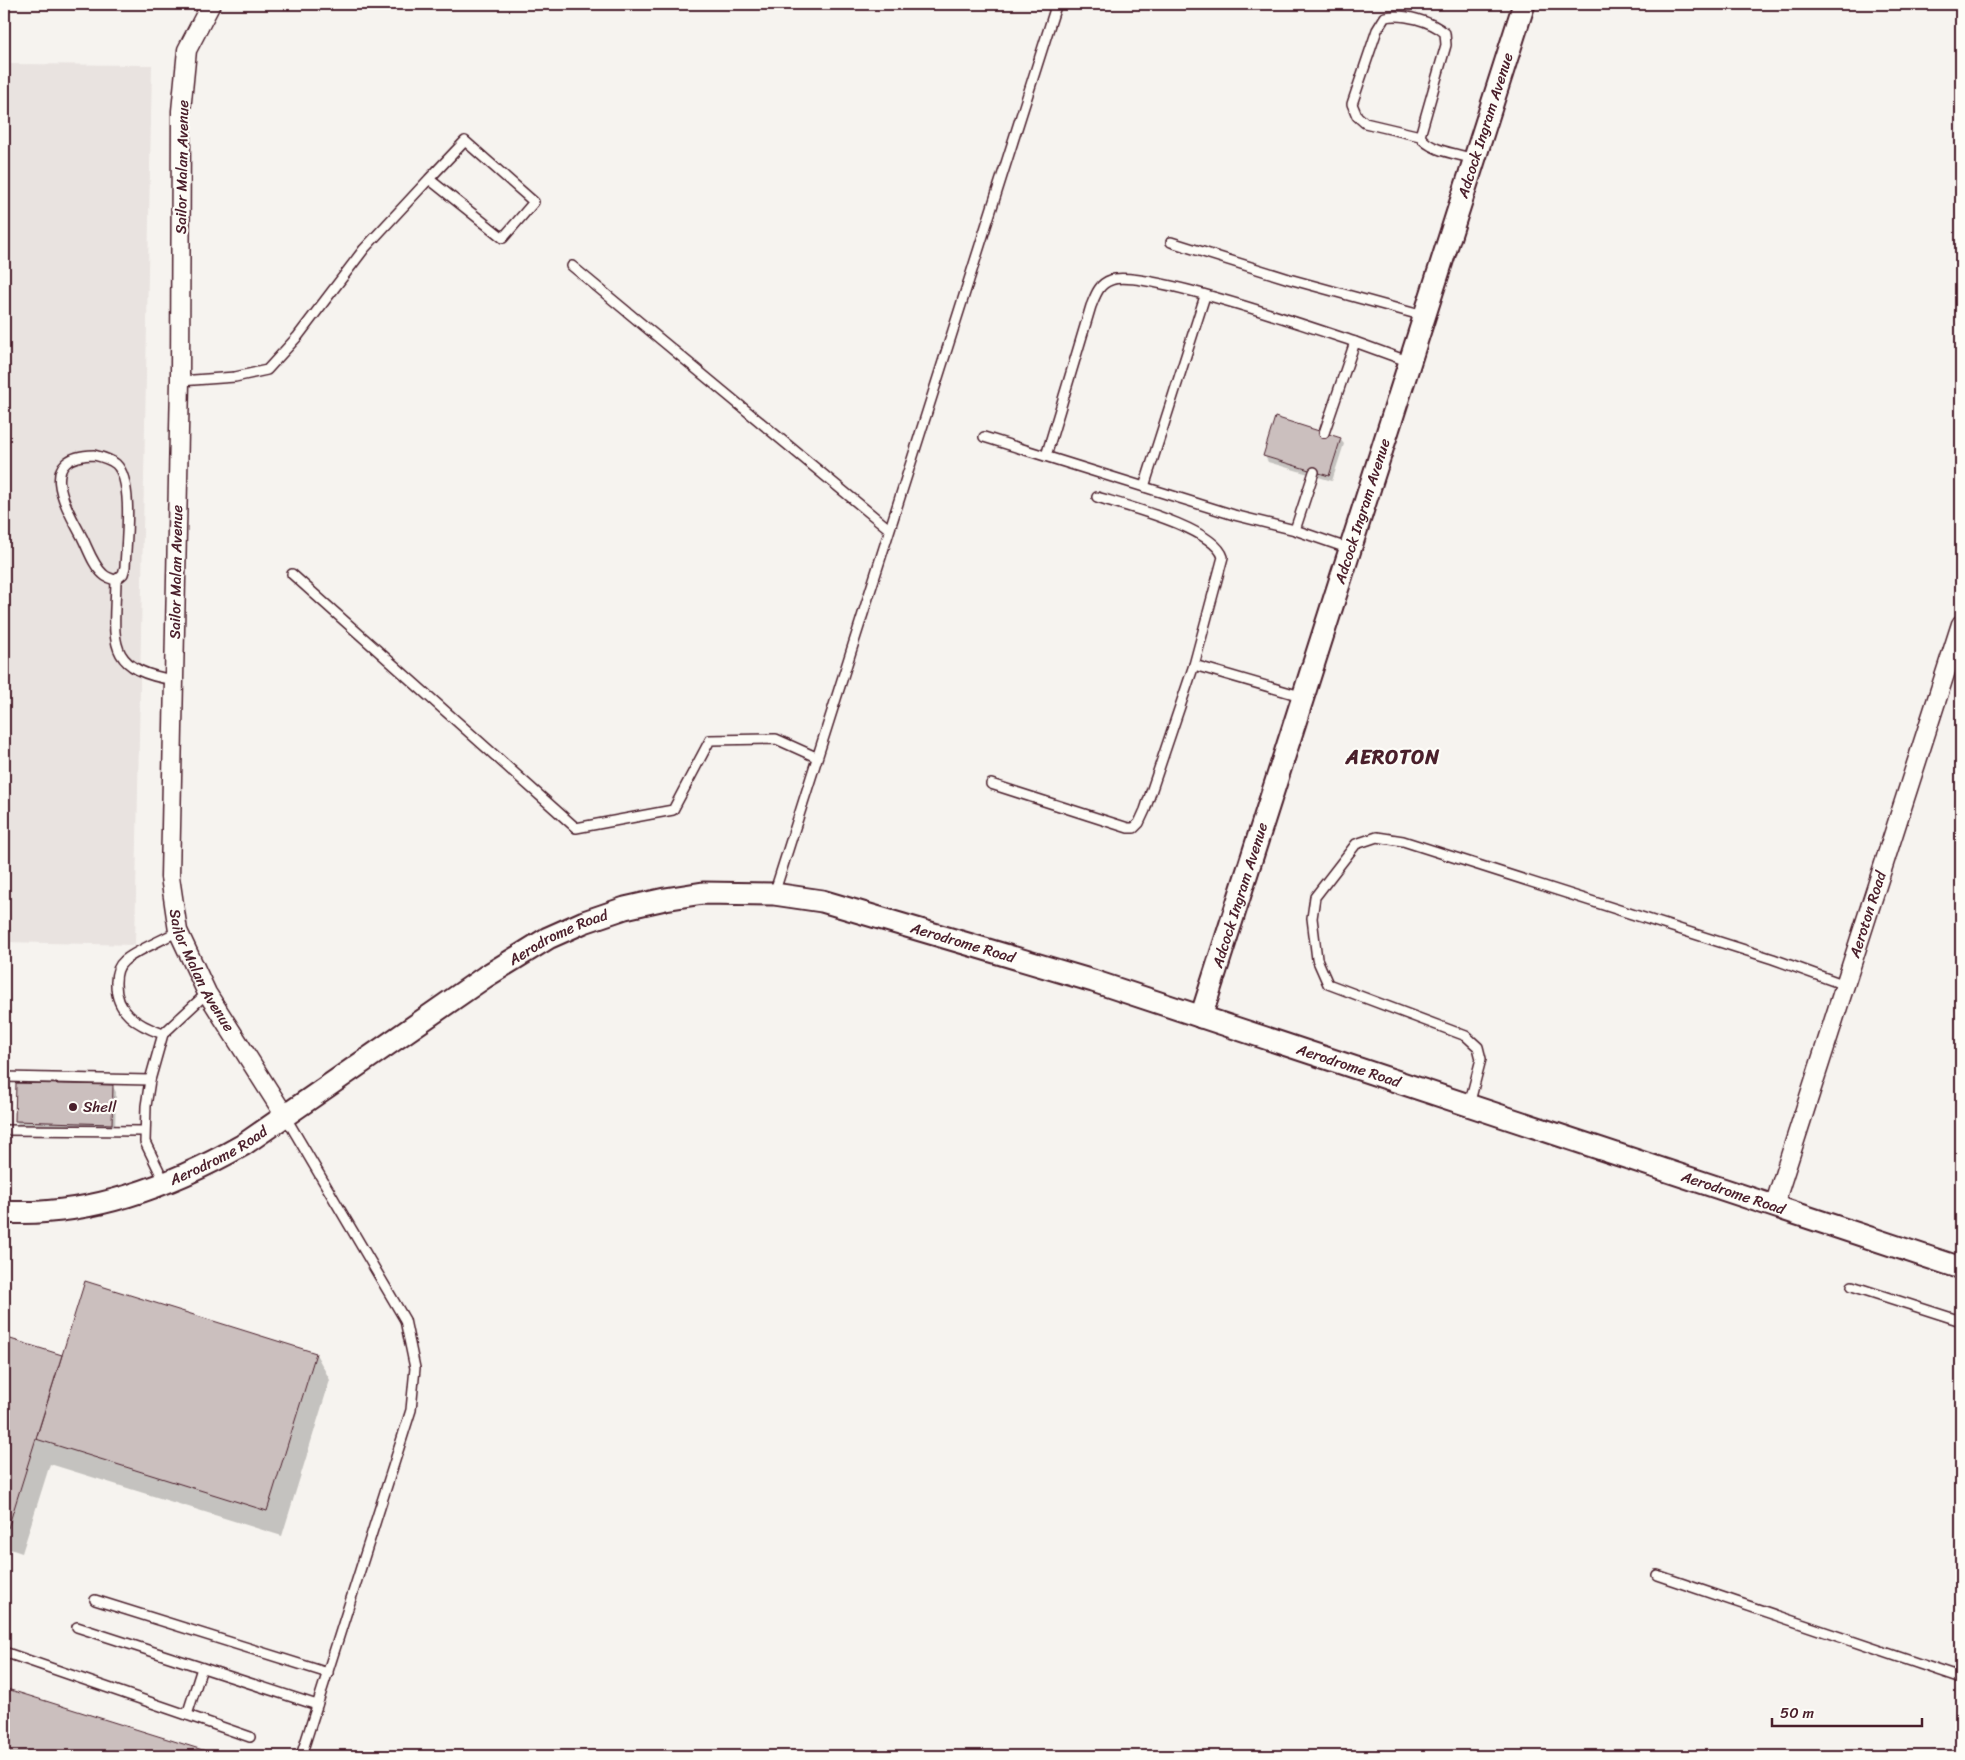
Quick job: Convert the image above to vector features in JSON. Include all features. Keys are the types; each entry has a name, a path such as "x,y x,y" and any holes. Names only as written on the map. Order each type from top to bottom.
{"street":[{"name":"Sailor Malan Avenue","path":"211,4 187,50 181,111 180,381 170,877 178,931 207,993 285,1116"},
{"name":"Adcock Ingram Avenue","path":"1201,1017 1524,4"},
{"name":"Aeroton Road","path":"1774,1206 1961,624"},
{"name":"Aerodrome Road","path":"4,1212 50,1211 97,1203 165,1183 204,1167 243,1145 506,963 548,938 584,922 625,908 664,899 704,894 774,894 822,901 1093,981 1961,1268"}],"lane":[{"path":"774,894 1055,9 1050,4"},
{"path":"1420,136 1446,45 1445,33 1435,24 1393,15 1385,18 1377,30 1352,104 1357,116 1365,123 1420,136 1424,142 1431,146 1475,159"},
{"path":"180,381 235,377 267,370 298,336 364,249 465,140 534,202 503,238 429,179"},
{"path":"1171,242 1290,279 1424,316"},
{"path":"572,266 889,529"},
{"path":"1046,456 1091,306 1103,284 1112,279 1124,277 1167,285 1355,342 1410,362"},
{"path":"1144,487 1205,296"},
{"path":"1324,432 1355,342"},
{"path":"984,437 1234,515 1295,530 1350,550"},
{"path":"74,457 104,457 116,465 122,474 127,503 125,567 124,574 116,580 101,572 63,498 60,473 66,462 74,457"},
{"path":"1295,530 1314,472"},
{"path":"991,784 1134,828 1139,823 1145,810 1194,665 1222,564 1221,551 1207,538 1179,525 1097,497"},
{"path":"292,574 576,828 674,810 710,740 776,739 816,757"},
{"path":"116,580 115,634 120,652 132,668 144,674 174,680"},
{"path":"1194,665 1304,697"},
{"path":"1468,1105 1481,1059 1478,1047 1466,1036 1328,984 1317,959 1312,918 1315,897 1356,844 1377,836 1404,841 1773,959 1845,985"},
{"path":"163,1034 141,1026 121,1009 116,993 116,974 123,961 178,931"},
{"path":"165,1183 145,1142 144,1131 150,1080 163,1034 207,993"},
{"path":"4,1077 150,1080"},
{"path":"285,1116 405,1320 414,1368 411,1410 302,1756"},
{"path":"4,1130 144,1131"},
{"path":"1852,1286 1961,1322"},
{"path":"1657,1575 1961,1678"},
{"path":"95,1600 328,1673"},
{"path":"77,1627 317,1705"},
{"path":"4,1652 250,1737"},
{"path":"187,1715 202,1668"}],"shaded area":[{"path":"4,64 152,65 135,945 4,942"}],"building":[{"path":"1275,417 1341,438 1329,476 1263,456"},
{"path":"16,1083 113,1085 112,1124 15,1121"},
{"path":"85,1281 316,1353 267,1511 36,1439"},
{"path":"4,1337 62,1355 8,1528 4,1527"},
{"path":"4,1688 222,1756 4,1756"}],"place":[{"name":"Shell","path":"73,1107"}],"district":[{"name":"AEROTON","path":"1393,757"}]}
